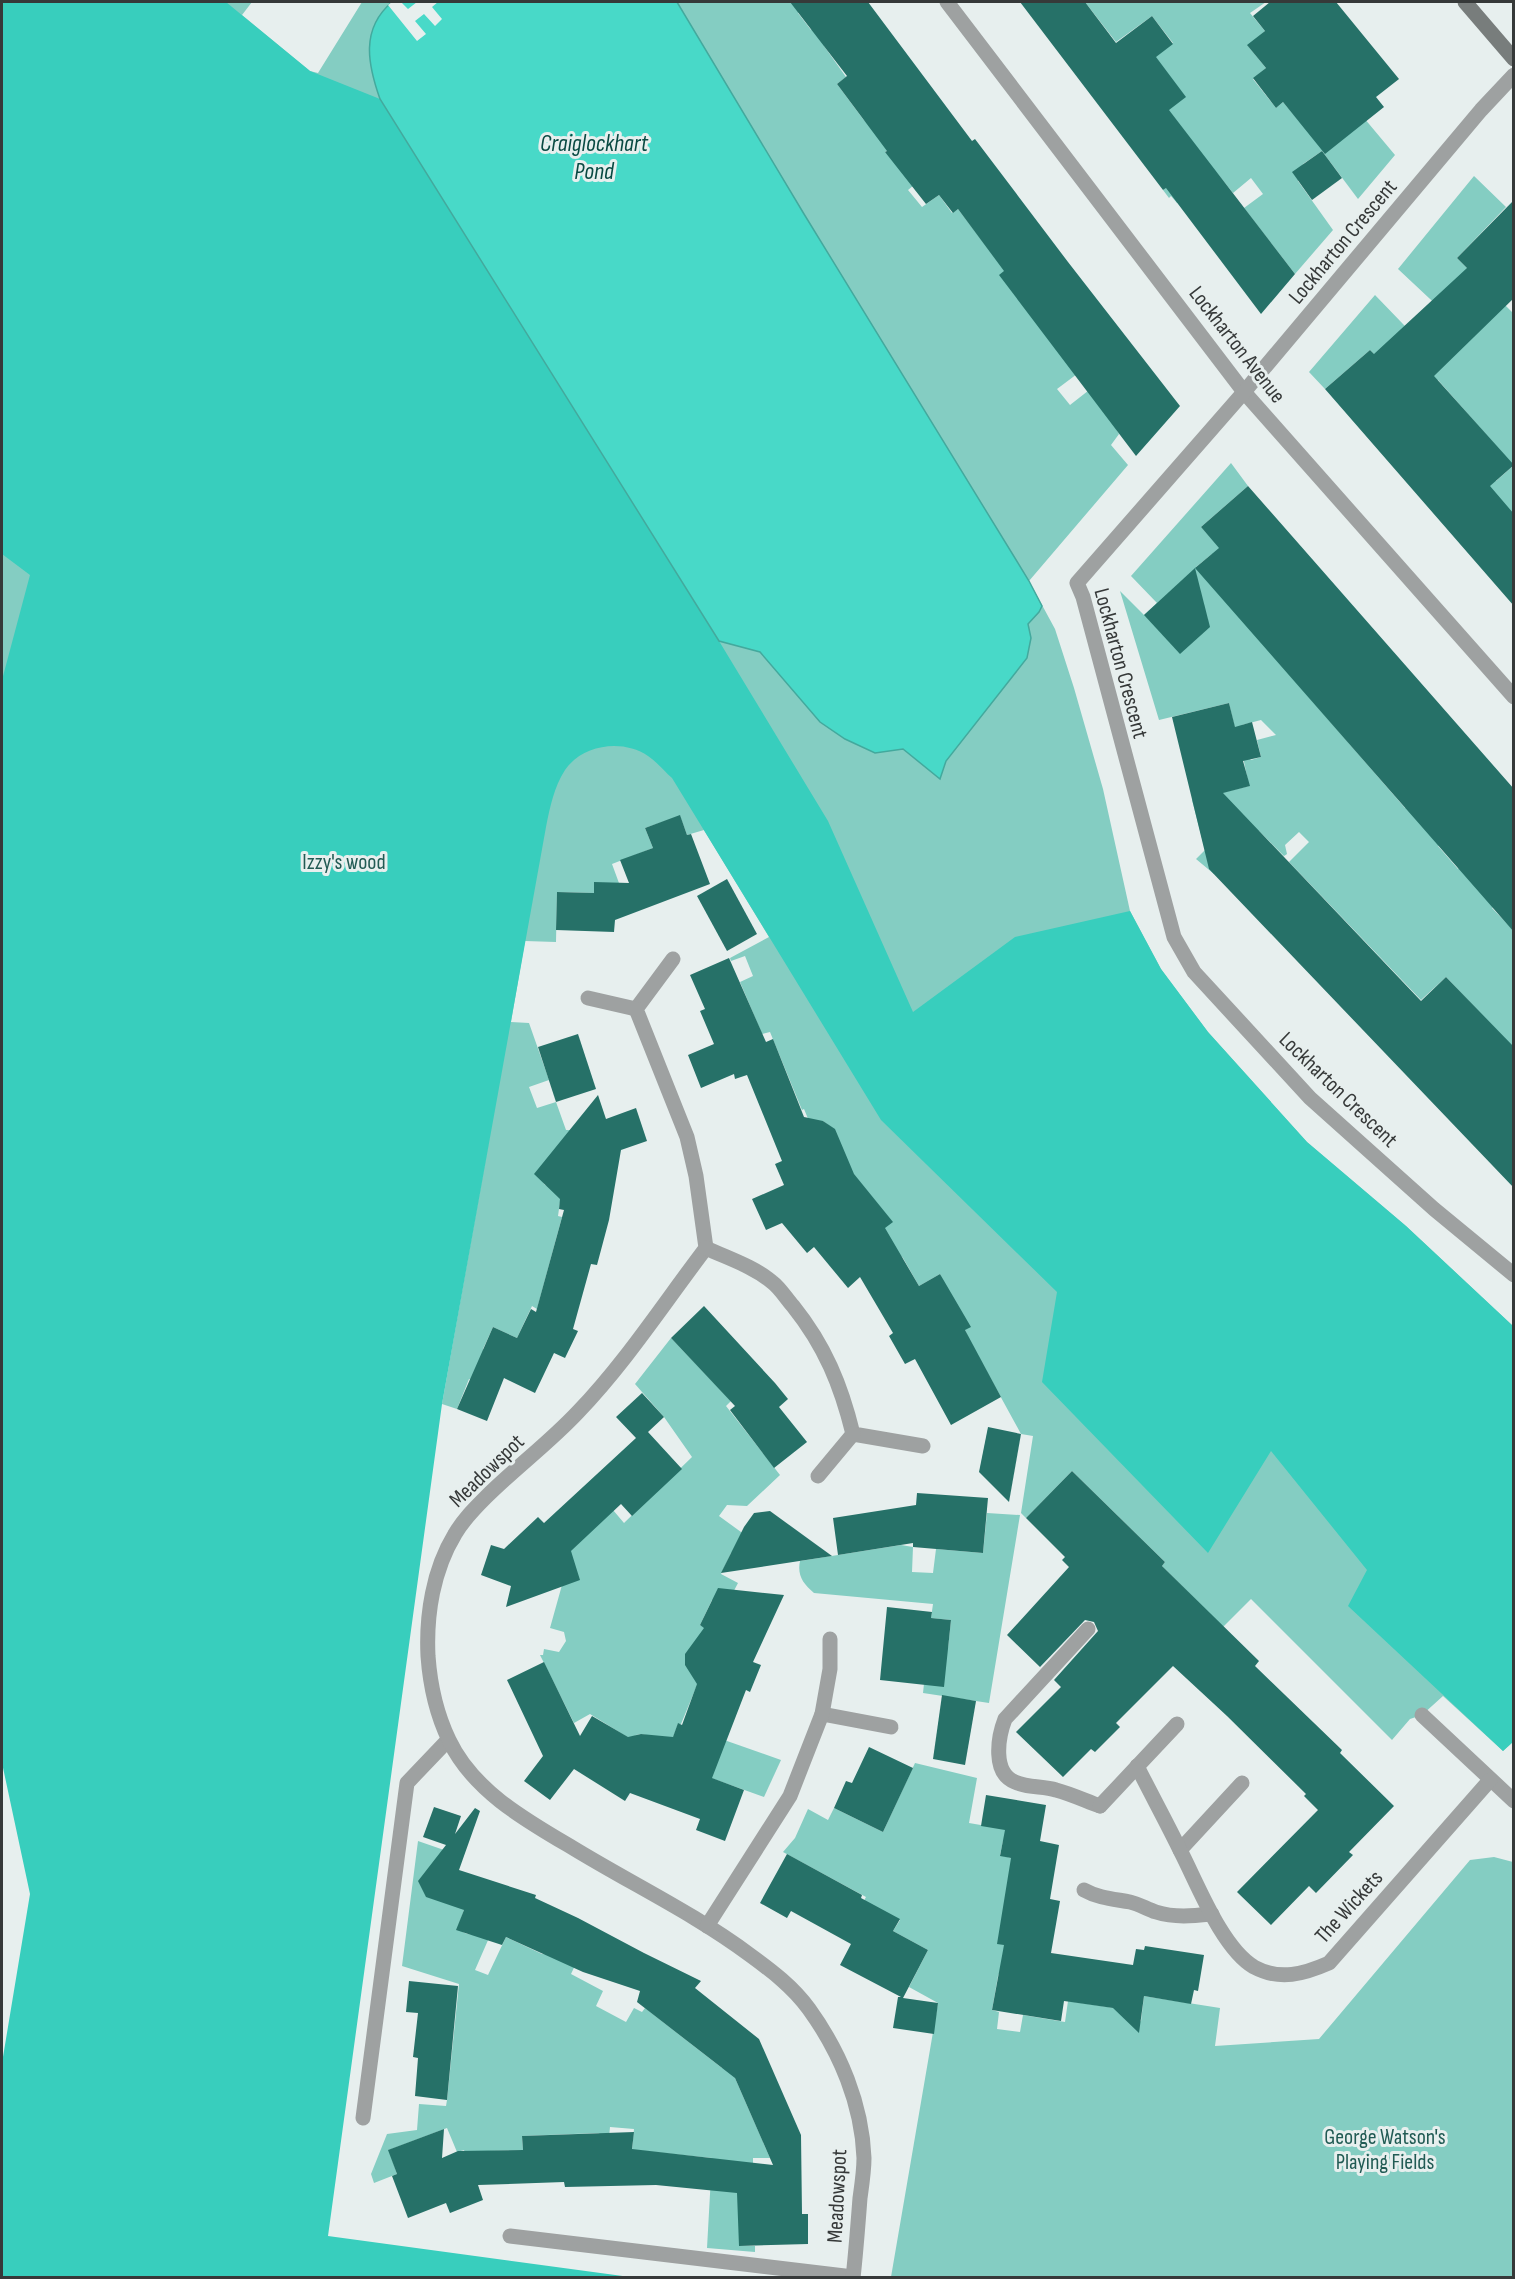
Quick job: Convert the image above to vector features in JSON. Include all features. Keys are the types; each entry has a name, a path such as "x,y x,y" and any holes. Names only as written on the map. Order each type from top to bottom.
{"street":[{"name":"Lockharton Avenue","path":"947,2 1244,392 1514,697"},
{"path":"1465,2 1514,59"},
{"name":"Lockharton Crescent","path":"1514,75 1481,110 1244,392 1077,583 1083,597 1174,937 1194,972 1310,1098 1434,1209 1514,1275"},
{"path":"636,1009 673,959"},
{"path":"588,998 636,1009"},
{"path":"636,1009 687,1137 698,1186 706,1248 772,1282 802,1318 830,1362 846,1404 853,1434"},
{"name":"Meadowspot","path":"706,1248 603,1385 559,1431 507,1476 456,1532 447,1550 430,1603 429,1670 433,1692 448,1740 460,1758 496,1799 596,1863 707,1926 785,1981 808,2007 828,2037 845,2073 854,2097 861,2130 864,2160 853,2277"},
{"path":"853,1434 923,1446"},
{"path":"818,1476 853,1434"},
{"path":"1089,1629 1005,1719 999,1738 999,1759 1004,1775 1016,1783 1055,1790 1100,1806 1177,1724"},
{"path":"707,1926 786,1803 822,1714 830,1669 830,1639"},
{"path":"822,1714 891,1727"},
{"path":"1422,1715 1514,1801"},
{"path":"363,2118 407,1783 448,1740"},
{"name":"The Wickets","path":"1137,1766 1212,1914 1235,1951 1256,1968 1269,1973 1297,1975 1329,1963 1490,1780"},
{"path":"1180,1850 1242,1783"},
{"path":"1084,1890 1091,1894 1130,1902 1171,1915 1183,1917 1212,1914"},
{"path":"510,2236 853,2277"}],"green space":[{"name":"Izzy's wood","path":"2,2 252,2 242,15 310,71 318,73 362,2 797,2 802,9 798,13 811,30 827,18 824,46 846,77 837,84 863,119 891,148 885,152 919,181 908,190 922,207 939,195 952,213 958,209 1081,371 1057,389 1070,405 1093,387 1119,434 1111,445 1128,465 1029,581 1055,629 1074,688 1103,789 1130,911 1161,969 1208,1032 1307,1142 1406,1226 1513,1326 1514,1741 1503,1751 1443,1696 1422,1715 1410,1719 1392,1740 1251,1599 1223,1627 1162,1566 1165,1562 1072,1471 1026,1518 1021,1513 1033,1436 1021,1434 969,1339 940,1274 919,1286 903,1258 851,1208 832,1128 823,1121 809,1121 804,1109 802,1110 770,1032 762,1034 740,982 753,976 745,956 731,961 730,958 769,937 704,830 687,835 680,816 645,828 653,848 612,864 623,894 594,882 594,893 557,892 556,942 525,941 511,1022 529,1023 549,1080 529,1087 537,1108 556,1102 566,1130 572,1130 540,1178 545,1185 562,1188 558,1216 562,1217 537,1309 532,1306 517,1338 493,1327 483,1349 494,1389 469,1379 457,1409 442,1404 499,1083 2,962"},
{"name":"Izzy's wood","path":"2,2 226,2 310,71 380,99 719,641 828,821 913,1012 1015,937 1130,911 1161,969 1208,1032 1307,1142 1406,1226 1513,1326 1514,1741 1503,1751 1348,1606 1367,1570 1271,1451 1208,1553 1042,1382 1057,1292 881,1120 672,778 648,756 627,747 604,747 582,754 573,761 558,783 548,820 442,1404 328,2236 630,2277 2,2277 2,2063 30,1894 2,1763 2,680 30,575 2,554"},
{"path":"1085,2 1266,2 1250,13 1265,31 1248,46 1266,68 1253,79 1276,108 1283,102 1299,121 1359,112 1395,155 1358,199 1322,151 1303,164 1298,181 1333,230 1295,274 1244,208 1263,194 1251,178 1233,193 1217,173 1177,203 1171,196 1169,198 1163,190 1205,158 1138,70 1173,43 1152,16 1116,42"},
{"path":"1474,176 1506,207 1457,258 1479,280 1445,313 1398,269"},
{"path":"1375,295 1430,352 1501,301 1513,313 1513,465 1438,380 1422,394 1390,371 1370,350 1325,389 1309,372"},
{"path":"1231,463 1248,486 1201,527 1221,549 1196,567 1405,808 1422,794 1454,831 1438,846 1458,869 1475,854 1509,893 1492,908 1513,930 1513,1047 1446,977 1421,1000 1289,862 1309,842 1299,832 1285,845 1287,854 1284,856 1259,831 1214,874 1196,859 1205,850 1192,800 1249,786 1243,757 1246,756 1251,760 1261,757 1257,740 1276,735 1261,720 1235,729 1229,703 1159,720 1120,591 1144,615 1157,603 1131,576"},
{"path":"1513,466 1513,514 1486,483 1490,480 1496,481"},
{"path":"671,1338 731,1401 726,1406 780,1475 747,1506 727,1505 719,1516 752,1540 731,1553 721,1574 738,1583 726,1606 712,1600 700,1625 713,1632 686,1653 686,1665 702,1673 681,1724 678,1724 665,1760 651,1736 636,1735 632,1740 590,1714 574,1723 540,1655 543,1655 544,1649 559,1652 566,1641 564,1632 550,1628 562,1585 565,1556 613,1510 624,1523 692,1457 664,1417 635,1384"},
{"path":"987,1513 1020,1515 989,1703 923,1693 928,1646 948,1648 951,1620 931,1618 933,1604 814,1593 800,1575 800,1561 901,1545 913,1547 912,1572 933,1573 936,1549 983,1553"},
{"path":"710,1735 781,1760 764,1797 697,1773"},
{"name":"George Watson's Playing Fields","path":"915,1763 977,1778 969,1823 1016,1831 1014,1842 1003,1841 1000,1855 1011,1858 1010,1946 998,1976 992,2010 999,2012 997,2029 1020,2032 1023,2015 1065,2022 1068,2001 1121,2009 1134,2024 1141,2021 1144,1996 1220,2008 1215,2046 1319,2039 1470,1860 1494,1857 1513,1862 1513,2277 891,2277 938,2003 909,1987 928,1950 893,1931 900,1920 858,1912 866,1897 783,1852 795,1838 808,1809 828,1820 834,1808 883,1832"},
{"path":"418,1841 444,1850 464,1910 458,1927 461,1931 478,1934 492,1931 475,1970 488,1975 506,1937 542,1954 579,1957 571,1974 603,1991 596,2006 626,2022 634,2008 642,2012 645,2008 722,2068 728,2062 770,2158 753,2158 753,2185 739,2246 755,2246 755,2252 707,2248 712,2158 632,2150 634,2129 610,2127 608,2147 599,2133 522,2136 523,2150 488,2151 470,2166 464,2150 457,2152 447,2128 389,2150 397,2174 374,2183 371,2174 387,2134 417,2130 419,2104 446,2106 447,2100 459,1984 402,1966"}],"water":[{"name":"Craiglockhart Pond","path":"392,2 677,2 1029,581 1042,606 1028,624 1031,638 1027,658 946,761 940,779 903,749 875,753 845,739 820,722 760,652 719,641 380,99 370,60 371,36 375,24"}],"pier":[{"path":"392,2 401,2 408,9 417,2 438,2 432,7 442,19 435,26 424,14 415,21 426,34 417,41 388,5"}],"building":[{"path":"790,2 868,2 972,141 975,139 1180,406 1136,456 999,275 1004,271 958,209 953,213 939,195 926,204 885,152 887,151 837,84 847,76"},
{"path":"1020,2 1085,2 1116,43 1152,16 1173,44 1156,57 1186,97 1169,110 1295,274 1261,314 1166,188 1163,190"},
{"path":"1270,2 1336,2 1399,79 1376,97 1384,107 1325,154 1283,102 1276,108 1253,78 1266,68 1247,45 1265,31 1253,16"},
{"path":"1322,151 1342,178 1312,200 1292,172"},
{"path":"1514,200 1514,298 1434,376 1514,465 1490,486 1514,514 1514,606 1325,389 1370,350 1374,354 1467,268 1457,258"},
{"path":"1248,486 1514,789 1514,932 1195,568 1219,548 1201,527"},
{"path":"1195,568 1210,627 1180,654 1144,615"},
{"path":"1229,703 1235,727 1252,722 1261,757 1243,761 1250,786 1223,793 1421,1001 1446,977 1514,1047 1514,1188 1209,869 1172,717"},
{"path":"680,815 687,835 691,834 710,884 615,920 614,932 556,930 557,892 594,893 594,882 629,883 620,860 653,848 645,828"},
{"path":"727,879 757,934 727,951 697,896"},
{"path":"729,958 766,1042 773,1039 804,1117 823,1121 835,1129 854,1174 893,1222 885,1228 919,1286 940,1274 971,1327 965,1330 1001,1397 951,1425 915,1359 905,1364 889,1336 893,1333 860,1277 848,1288 814,1247 807,1253 782,1223 766,1230 752,1199 784,1185 775,1164 782,1161 747,1075 735,1079 734,1074 701,1088 688,1055 714,1044 700,1011 705,1009 690,975"},
{"path":"578,1034 596,1089 556,1102 538,1047"},
{"path":"598,1095 606,1119 636,1108 647,1141 621,1150 609,1220 597,1265 591,1264 573,1329 578,1331 565,1358 554,1353 535,1393 504,1378 487,1421 457,1409 493,1327 517,1338 531,1309 536,1312 564,1210 559,1209 560,1199 534,1174"},
{"path":"704,1306 788,1399 779,1407 807,1442 774,1468 730,1410 735,1406 671,1338"},
{"path":"642,1393 664,1417 648,1432 682,1469 632,1516 621,1504 571,1551 580,1580 506,1607 511,1586 481,1575 491,1545 504,1549 538,1517 544,1523 636,1438 616,1417"},
{"path":"988,1427 1021,1434 1009,1502 979,1472"},
{"path":"1072,1471 1165,1562 1162,1566 1259,1661 1255,1666 1342,1750 1340,1753 1394,1806 1349,1852 1353,1855 1316,1893 1309,1886 1271,1925 1237,1892 1318,1810 1304,1796 1306,1794 1173,1666 1116,1723 1120,1727 1095,1752 1091,1749 1063,1777 1016,1732 1061,1687 1054,1680 1098,1631 1094,1622 1085,1620 1040,1667 1007,1635 1069,1567 1062,1560 1065,1557 1026,1518"},
{"path":"917,1493 988,1498 983,1553 913,1547 913,1543 838,1555 833,1518 916,1505"},
{"path":"770,1511 832,1556 721,1573 744,1527 754,1513"},
{"path":"718,1588 784,1595 753,1662 761,1665 750,1692 746,1690 712,1778 744,1790 725,1841 696,1830 700,1819 630,1793 625,1801 574,1769 550,1800 524,1781 543,1756 507,1680 544,1662 580,1736 592,1716 628,1737 641,1734 673,1737 678,1723 682,1725 697,1684 685,1665 685,1654 704,1628 700,1625"},
{"path":"887,1607 932,1612 931,1618 951,1620 944,1687 880,1680"},
{"path":"942,1695 976,1701 965,1765 933,1759"},
{"path":"869,1747 913,1768 883,1832 834,1808 846,1781 852,1783"},
{"path":"986,1795 1046,1805 1040,1841 1059,1845 1050,1899 1060,1901 1051,1953 1133,1965 1136,1949 1144,1950 1145,1946 1204,1955 1198,1991 1194,1990 1191,2004 1144,1996 1139,2033 1113,2008 1064,2001 1061,2021 992,2010 1004,1945 997,1944 1011,1858 1000,1856 1005,1830 981,1826"},
{"path":"434,1807 461,1816 455,1834 475,1808 480,1811 459,1870 536,1895 535,1898 701,1981 695,1988 759,2039 801,2135 802,2214 808,2214 808,2244 739,2246 737,2193 656,2185 565,2187 564,2182 478,2185 483,2200 450,2213 446,2203 408,2218 392,2176 397,2174 388,2150 444,2129 442,2158 458,2151 523,2150 522,2136 634,2132 632,2149 773,2165 735,2078 637,2002 640,1991 583,1972 506,1937 502,1945 456,1930 464,1910 426,1897 418,1881 446,1845 423,1837"},
{"path":"787,1854 862,1895 861,1898 900,1919 893,1931 928,1950 903,1998 938,2003 934,2034 893,2028 898,1997 901,1997 840,1965 851,1944 791,1911 787,1918 760,1903"},
{"path":"409,1981 458,1986 447,2100 415,2096 418,2058 413,2057 418,2013 406,2012"}]}
